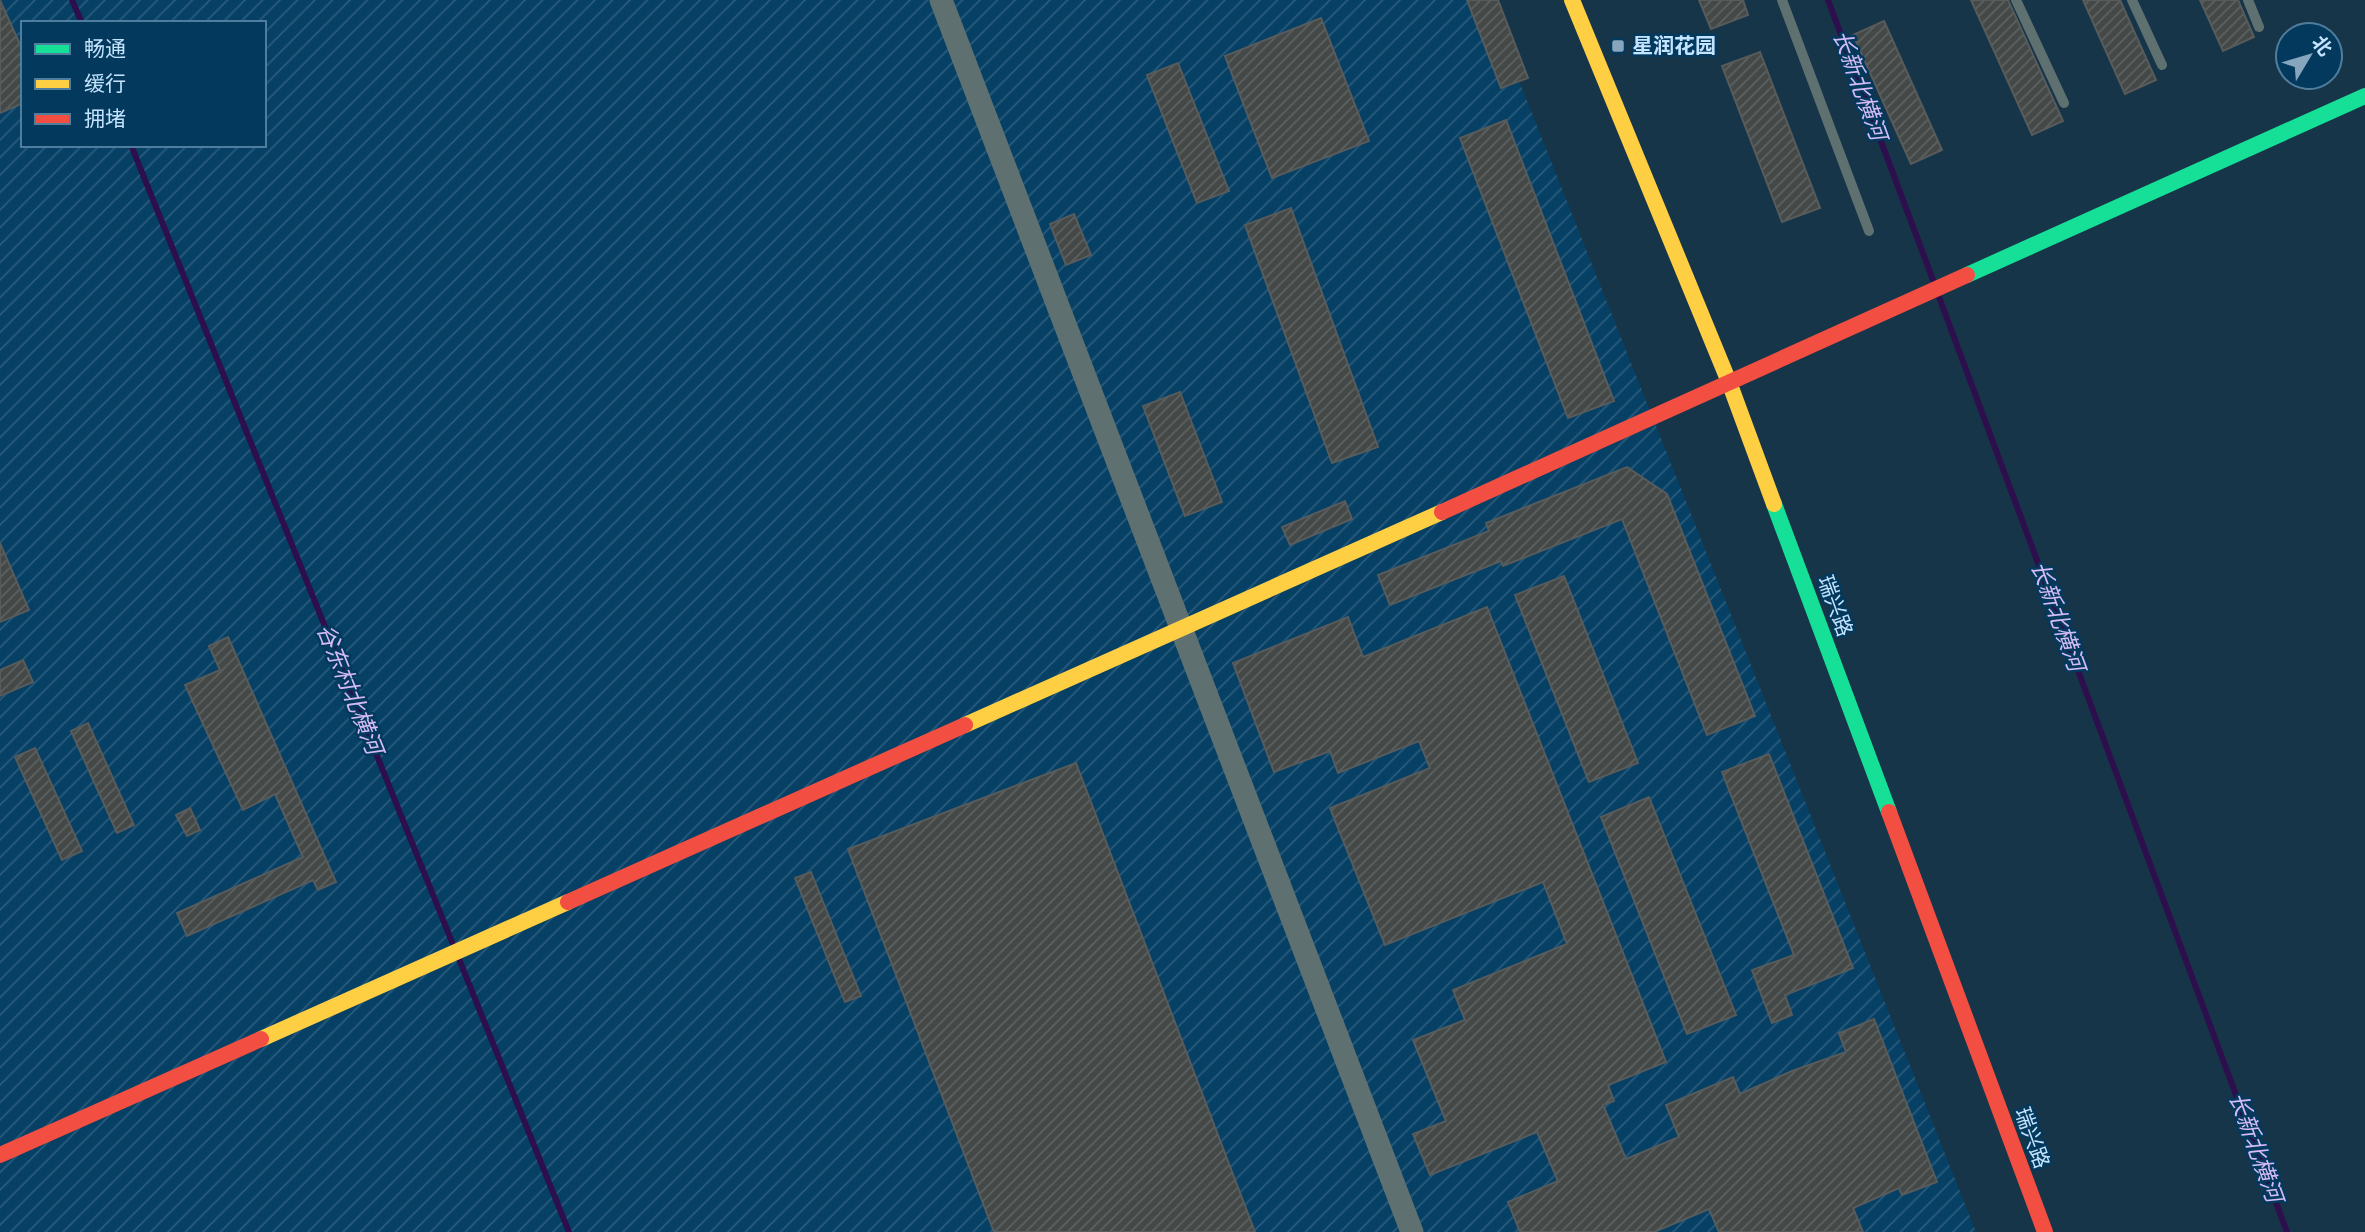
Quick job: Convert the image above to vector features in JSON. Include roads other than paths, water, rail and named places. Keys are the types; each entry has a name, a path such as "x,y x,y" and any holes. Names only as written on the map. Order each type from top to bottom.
{"street":[{"path":"941,0 1412,1232"},
{"name":"瑞兴路","path":"1572,0 1730,382 2045,1232"},
{"path":"0,1155 1181,629 2365,96"}],"lane":[{"path":"1782,0 1868,230"},
{"path":"2016,0 2064,103"},
{"path":"2132,0 2162,65"},
{"path":"2248,0 2259,27"}],"waterway":[{"name":"谷东村北横河","path":"72,0 81,21"},
{"name":"长新北横河","path":"1828,0 1933,280"},
{"name":"谷东村北横河","path":"132,147 452,942"},
{"name":"长新北横河","path":"1939,297 2287,1232"},
{"name":"谷东村北横河","path":"459,959 569,1232"}],"place":[{"name":"星润花园","path":"1618,46"}]}
